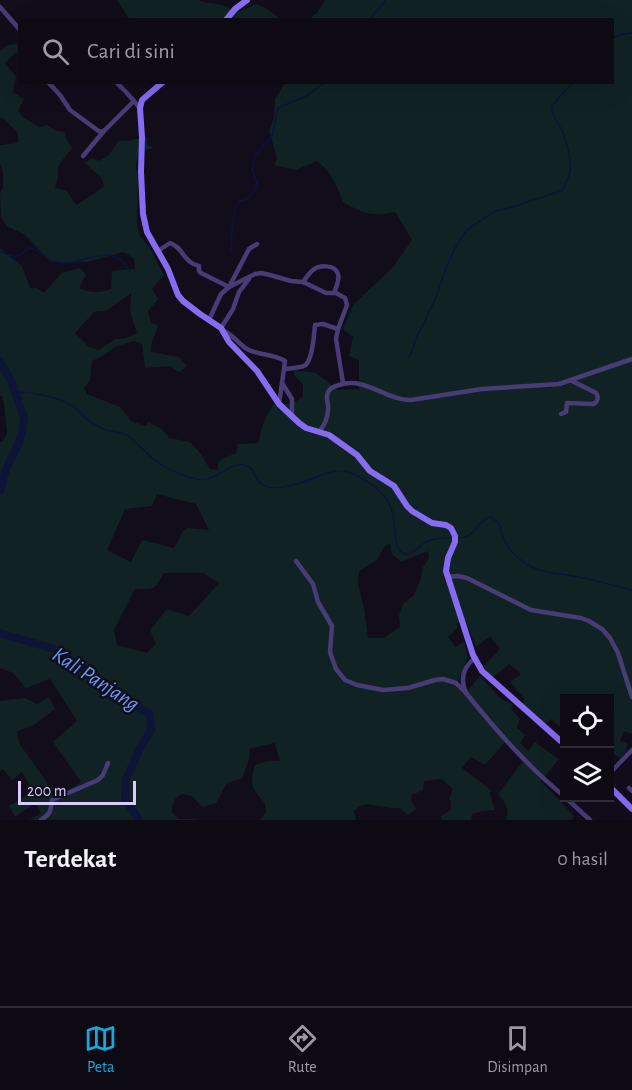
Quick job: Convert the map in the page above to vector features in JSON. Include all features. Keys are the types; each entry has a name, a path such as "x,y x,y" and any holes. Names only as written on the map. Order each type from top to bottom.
{"street":[{"path":"228,18 247,0"},
{"path":"0,7 18,28"},
{"path":"50,84 70,110 99,131 104,131"},
{"path":"118,84 140,108"},
{"path":"161,84 142,100 140,108 143,218 147,232 181,299 249,350 275,355 285,361 279,404"},
{"path":"83,156 134,101"},
{"path":"158,251 170,243 174,244 189,262 199,267 201,273 229,287"},
{"path":"229,287 249,249 256,244"},
{"path":"303,282 314,269 330,267 337,271 339,276 334,293"},
{"path":"208,320 221,294 229,287 261,273 303,282 319,290 341,295 347,302 347,307 338,329 336,342 343,384"},
{"path":"222,329 239,292 251,276"},
{"path":"285,369 304,366 308,362 315,326 319,324 338,329"},
{"path":"222,329 229,342 261,376 279,404 303,426 334,438 350,449 370,471 394,486 410,510 435,524 447,526 453,531 455,538 446,563 446,571 474,658 488,678 560,741"},
{"path":"319,432 328,416 326,399 328,391 343,384 360,384 402,400 411,400 482,389 555,384 632,359"},
{"path":"561,414 566,412 567,403 594,404 597,400 596,393 570,380"},
{"path":"282,383 292,399 292,416"},
{"path":"296,561 313,584 318,602 333,626 330,652 336,669 345,680 368,688 395,690 443,679 456,683 507,741 560,792"},
{"path":"448,577 467,578 531,610 581,618 602,628 618,653 632,697"},
{"path":"466,693 462,685 463,674 466,666 474,658"},
{"path":"624,671 632,669"},
{"path":"614,768 632,750"},
{"path":"41,820 50,813 52,800 98,780 108,763"},
{"path":"614,792 632,809"},
{"path":"570,802 587,819"}],"shaded area":[{"path":"117,0 199,0 223,5 239,12 256,4 280,18 128,18"},
{"path":"325,0 632,0 632,734 624,731 620,741 628,744 626,752 620,758 614,754 614,694 560,694 560,727 551,719 546,724 522,704 525,699 510,682 521,674 509,664 492,678 484,666 500,649 490,636 476,647 465,620 458,623 457,628 448,637 455,647 464,642 468,657 457,683 467,691 480,676 500,698 513,705 511,709 520,719 517,728 525,735 520,743 528,751 535,742 559,759 541,781 574,816 572,820 506,820 506,806 498,794 524,759 505,742 485,765 471,757 462,768 491,790 490,795 495,810 472,814 471,820 442,820 440,817 451,810 449,799 453,789 442,779 424,781 423,790 412,795 411,800 416,809 408,815 400,808 368,804 354,811 356,820 260,820 266,812 265,803 253,786 253,772 255,765 268,761 280,761 275,743 249,749 249,761 243,778 227,783 216,803 202,807 192,796 182,794 175,799 171,811 178,819 197,820 30,820 41,813 35,803 15,817 9,806 33,791 22,772 12,780 3,769 0,771 0,701 25,698 37,704 49,697 55,709 34,725 17,731 19,743 57,797 81,782 53,742 77,721 50,679 26,688 13,673 0,668 0,442 7,434 4,403 0,396 0,248 22,266 30,288 37,288 44,293 62,273 80,268 86,275 79,288 95,292 111,289 112,271 135,269 134,258 123,252 87,262 51,262 25,235 7,226 1,217 0,193 3,188 3,171 0,165 0,145 18,143 18,133 0,117 0,51 8,45 18,43 18,52 5,63 16,76 13,92 24,99 18,111 24,118 40,127 47,125 56,131 65,132 72,148 58,166 55,188 67,191 76,205 104,187 102,178 84,163 92,158 99,161 109,155 118,141 147,137 147,144 153,148 139,152 136,165 139,235 150,248 164,275 152,289 158,299 148,311 151,323 158,325 151,352 179,357 187,366 179,372 170,366 145,368 142,344 134,341 114,347 92,361 90,380 84,388 87,394 120,407 131,421 146,426 148,422 162,429 169,438 190,442 210,469 218,470 218,463 236,453 238,444 259,443 264,422 275,403 290,404 303,396 303,384 294,375 294,370 316,373 338,390 359,389 359,360 349,356 353,337 343,329 353,305 393,267 412,240 395,212 368,213 343,202 330,174 317,161 296,170 274,165 277,158 269,130 274,118 275,99 284,84 614,84 614,18 310,18 317,13","holes":["131,293 130,311 137,333 116,339 98,350 89,347 75,333 94,312 106,311","157,494 196,504 209,530 187,528 174,548 142,540 131,562 107,550 125,509 152,506","390,543 392,554 401,562 428,551 429,558 423,567 414,595 403,604 399,616 400,627 384,638 368,638 358,584 359,571 378,559 384,547","164,573 203,573 219,583 189,616 167,609 150,630 156,644 147,653 117,645 114,630 135,589 153,588"]}],"waterway":[{"path":"371,18 386,0"},
{"path":"614,37 632,33"},
{"path":"231,252 236,206 255,190 257,182 252,170 255,155 272,136 278,108 306,96 322,84"},
{"path":"409,358 454,250 466,231 498,210 558,192 564,188 570,172 569,156 562,130 554,117 552,107 571,84"},
{"path":"0,251 18,256 27,248 31,248 52,261 67,263 96,256 114,256 122,261 130,271"},
{"name":"Kali Panjang","path":"0,362 11,380 24,418 18,445 6,469 0,491"},
{"path":"16,392 39,394 71,405 89,421 106,430 128,436 164,466 197,479 210,478 237,465 247,466 252,470 258,482 270,487 297,484 339,471 353,474 371,484 386,498 393,513 397,544 402,553 409,554 426,542 453,538"},
{"path":"458,538 469,535 490,517 498,524 510,549 531,567 632,590"},
{"name":"Kali Panjang","path":"0,633 54,649 90,673 116,695 150,714 151,730 126,780 125,799 139,820"}]}
